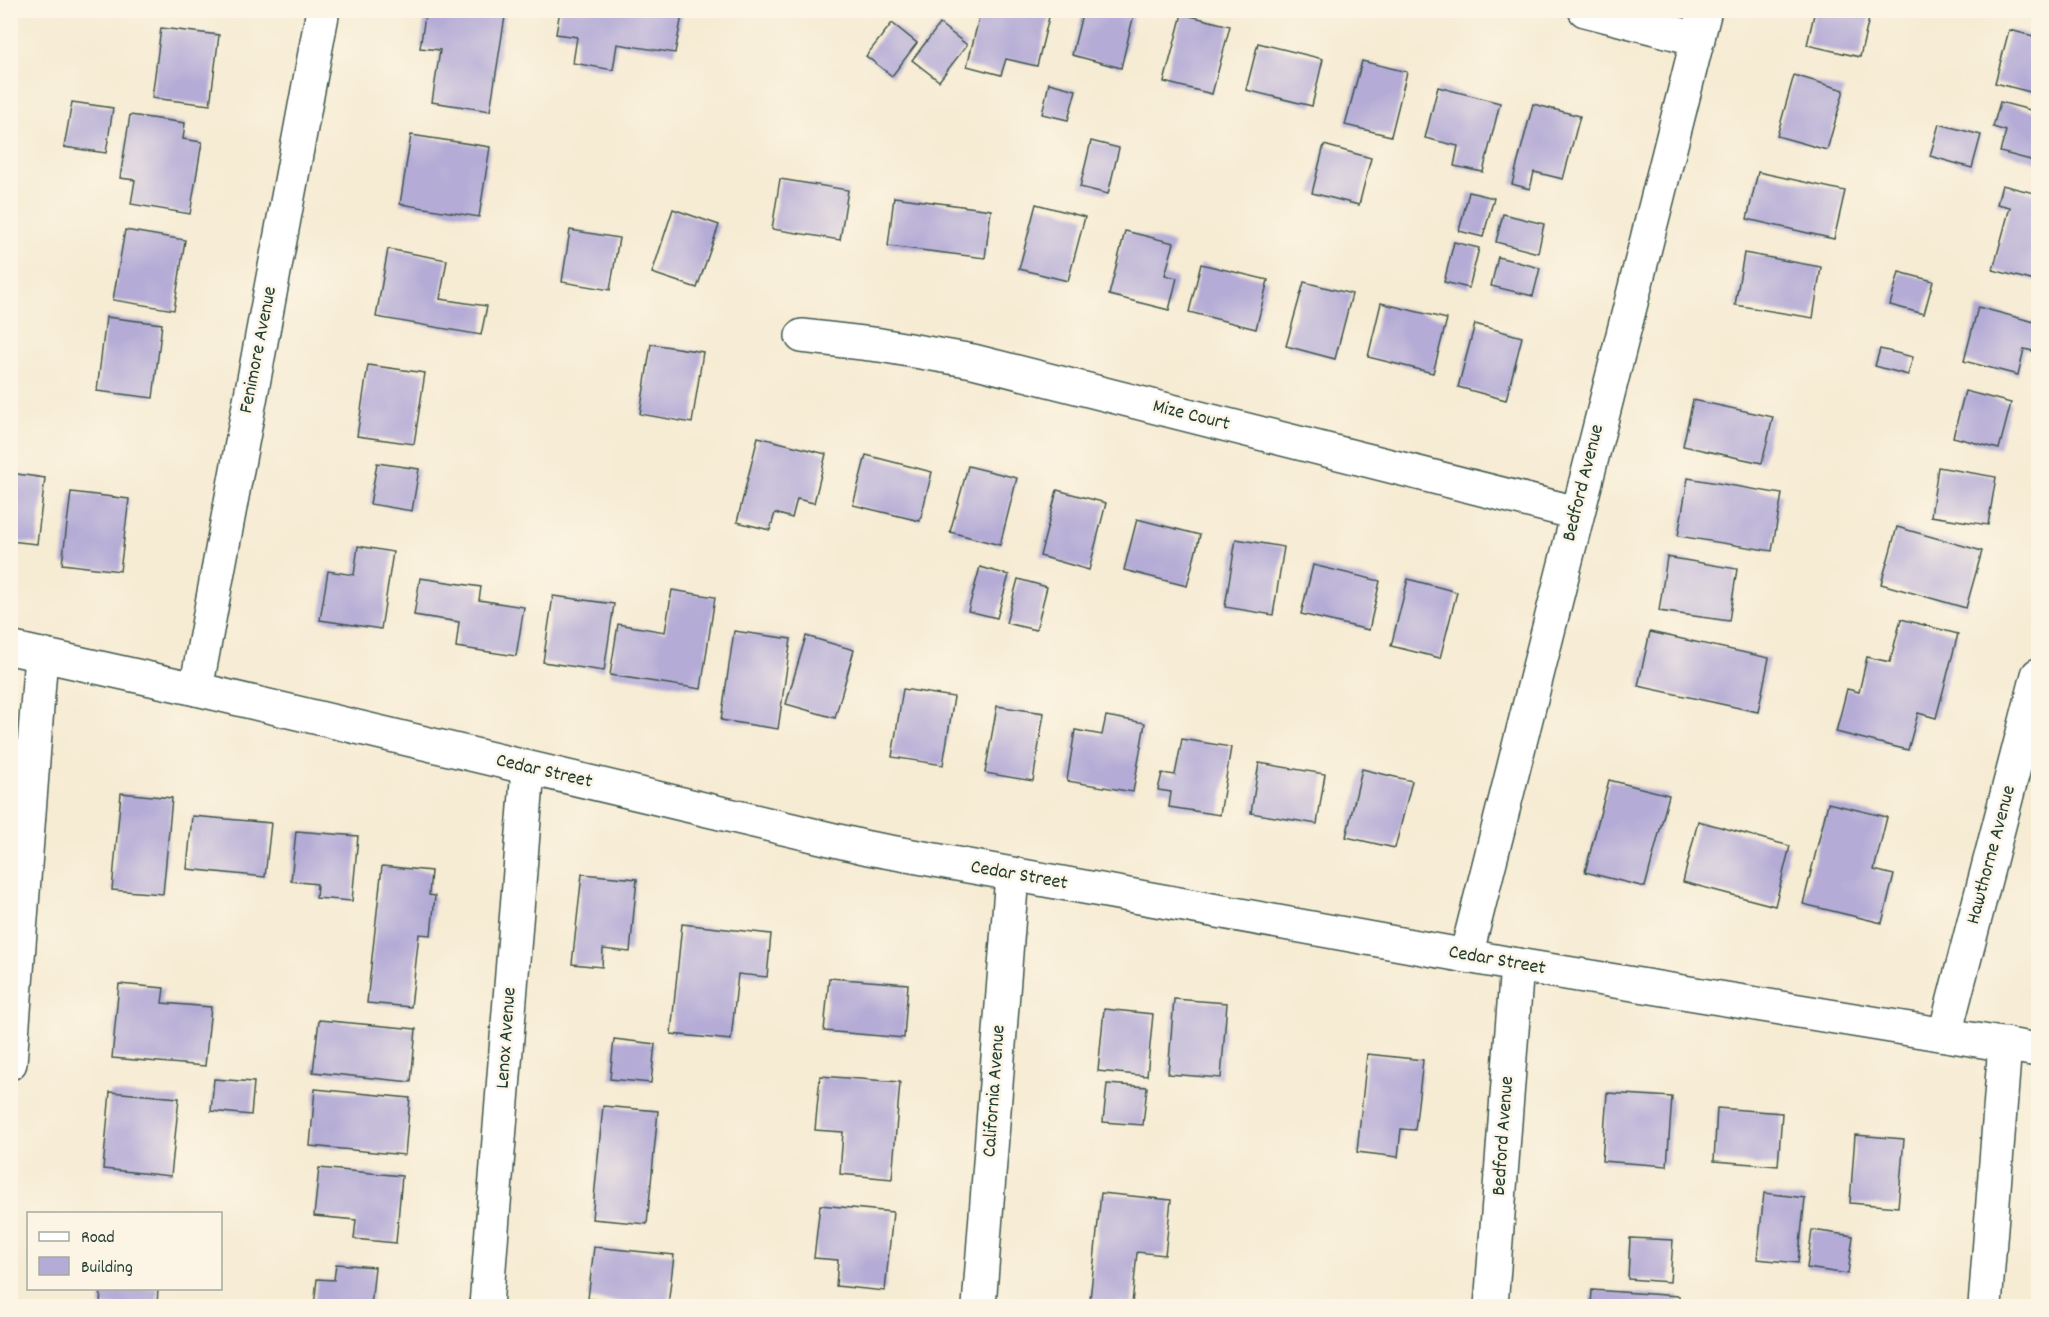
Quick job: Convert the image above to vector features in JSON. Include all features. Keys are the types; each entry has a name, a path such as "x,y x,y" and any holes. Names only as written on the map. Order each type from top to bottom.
{"street":[{"name":"Fenimore Avenue","path":"196,689 323,10"},
{"path":"1585,10 1702,25"},
{"name":"Bedford Avenue","path":"1466,956 1576,513 1702,25"},
{"name":"Mize Court","path":"802,336 880,345 973,361 1576,513"},
{"name":"Cedar Street","path":"26,651 868,848 1517,965 2038,1050"},
{"path":"10,1063 26,651"},
{"name":"Hawthorne Avenue","path":"1945,1035 2038,675"},
{"name":"Lenox Avenue","path":"486,1306 528,769"},
{"name":"California Avenue","path":"979,1306 1011,875"},
{"name":"Bedford Avenue","path":"1491,1306 1517,965"},
{"path":"1985,1306 2004,1044"}],"building":[{"path":"426,10 506,10 490,111 432,102 440,50 420,48"},
{"path":"560,10 683,10 675,53 617,44 613,70 573,63 577,37 556,34"},
{"path":"981,10 1022,10 1049,17 1037,66 1006,59 1001,75 967,66"},
{"path":"1083,10 1135,10 1121,68 1072,55"},
{"path":"1815,10 1871,10 1860,57 1807,45"},
{"path":"1182,14 1230,26 1212,94 1164,82"},
{"path":"892,23 917,43 892,76 866,56"},
{"path":"940,24 967,45 939,81 912,60"},
{"path":"161,28 219,35 210,105 152,98"},
{"path":"2009,30 2038,37 2038,94 1995,83"},
{"path":"1258,43 1323,59 1312,106 1246,90"},
{"path":"1362,61 1407,72 1391,136 1345,125"},
{"path":"1794,75 1844,90 1827,150 1777,136"},
{"path":"1049,83 1076,90 1068,120 1042,114"},
{"path":"1438,87 1500,103 1483,172 1454,166 1458,146 1425,138"},
{"path":"72,102 113,108 106,153 64,147"},
{"path":"2000,102 2038,112 2038,162 2000,152 2006,131 1993,127"},
{"path":"1533,104 1580,116 1563,179 1534,172 1530,189 1512,184"},
{"path":"130,115 185,123 183,139 202,142 190,214 131,204 135,180 120,178"},
{"path":"1939,124 1981,135 1972,168 1930,156"},
{"path":"411,135 490,147 479,217 400,204"},
{"path":"1091,141 1119,148 1108,194 1080,187"},
{"path":"1324,145 1371,158 1359,205 1312,193"},
{"path":"1758,172 1845,191 1834,239 1747,219"},
{"path":"780,179 848,190 840,240 772,229"},
{"path":"2002,185 2038,194 2038,282 1993,270 2010,207 1997,204"},
{"path":"1469,192 1494,198 1483,237 1459,231"},
{"path":"894,197 991,210 985,258 888,246"},
{"path":"1036,204 1085,217 1068,281 1019,269"},
{"path":"673,209 719,225 697,288 652,273"},
{"path":"1503,214 1544,224 1538,253 1496,242"},
{"path":"125,230 185,240 174,310 113,300"},
{"path":"570,230 619,238 610,290 562,282"},
{"path":"1125,231 1174,243 1165,275 1177,278 1169,310 1109,295"},
{"path":"1454,242 1479,248 1469,288 1444,282"},
{"path":"388,249 447,260 440,299 487,306 481,335 376,317"},
{"path":"1744,253 1821,267 1813,318 1735,305"},
{"path":"1498,257 1540,268 1533,296 1491,286"},
{"path":"1201,264 1268,280 1256,329 1189,312"},
{"path":"1899,272 1933,281 1924,314 1890,305"},
{"path":"1304,282 1352,294 1335,359 1286,346"},
{"path":"1381,303 1447,319 1433,373 1368,357"},
{"path":"1978,307 2038,323 2037,352 2024,349 2018,375 1964,361"},
{"path":"106,317 162,324 153,398 97,391"},
{"path":"1475,324 1522,337 1506,400 1458,387"},
{"path":"651,344 703,352 692,423 640,414"},
{"path":"1880,349 1913,357 1908,375 1875,366"},
{"path":"368,365 425,373 414,444 357,436"},
{"path":"1965,391 2011,403 1999,449 1953,437"},
{"path":"1693,400 1773,417 1762,463 1683,446"},
{"path":"758,437 826,454 814,503 797,499 792,518 775,513 770,530 737,522"},
{"path":"866,455 932,472 920,521 853,505"},
{"path":"377,463 419,469 412,511 370,504"},
{"path":"968,466 1017,478 1000,545 950,532"},
{"path":"1938,467 1996,477 1988,525 1931,516"},
{"path":"10,473 45,478 37,544 10,541"},
{"path":"1688,478 1782,494 1772,551 1678,536"},
{"path":"1057,490 1106,503 1089,570 1040,556"},
{"path":"71,492 129,499 120,571 62,564"},
{"path":"1137,519 1200,535 1187,586 1124,570"},
{"path":"1897,527 1982,551 1966,608 1881,584"},
{"path":"1236,539 1284,547 1273,615 1225,607"},
{"path":"358,546 393,552 381,629 320,620 328,571 354,575"},
{"path":"1667,557 1737,569 1729,621 1659,611"},
{"path":"1313,565 1380,581 1369,630 1301,614"},
{"path":"980,567 1009,575 997,618 968,611"},
{"path":"420,578 481,587 479,600 524,607 516,656 456,647 459,622 414,615"},
{"path":"1018,579 1047,587 1036,630 1006,623"},
{"path":"1408,579 1457,592 1440,658 1391,646"},
{"path":"672,590 715,597 701,689 610,675 618,624 665,632"},
{"path":"553,596 614,604 604,671 543,662"},
{"path":"1901,619 1958,634 1936,718 1918,713 1908,750 1836,732 1847,689 1859,692 1867,657 1890,662"},
{"path":"734,631 791,639 778,729 721,720"},
{"path":"1650,632 1769,658 1758,712 1638,686"},
{"path":"806,636 854,650 835,718 786,704"},
{"path":"903,689 954,697 943,765 892,757"},
{"path":"997,706 1044,713 1033,781 985,773"},
{"path":"1106,716 1145,723 1133,792 1067,781 1075,730 1102,735"},
{"path":"1182,739 1231,747 1220,815 1169,807 1171,792 1158,790 1162,773 1175,775"},
{"path":"1259,763 1325,774 1317,824 1251,813"},
{"path":"1362,769 1412,781 1395,848 1346,837"},
{"path":"1609,780 1669,795 1645,887 1585,872"},
{"path":"121,793 172,798 163,894 112,890"},
{"path":"1828,803 1887,817 1874,870 1894,875 1882,923 1803,904"},
{"path":"192,816 271,823 265,877 187,869"},
{"path":"1698,821 1790,846 1775,906 1683,882"},
{"path":"296,831 358,836 352,901 316,898 317,884 291,881"},
{"path":"382,866 431,871 429,895 435,896 431,935 419,934 411,1007 367,1003"},
{"path":"582,874 637,879 630,952 603,949 602,967 572,964"},
{"path":"682,924 771,934 767,977 738,974 731,1040 671,1034"},
{"path":"829,978 908,984 904,1038 824,1031"},
{"path":"119,984 164,988 162,1003 211,1007 205,1066 112,1058"},
{"path":"1174,999 1227,1003 1221,1078 1168,1074"},
{"path":"1104,1009 1153,1014 1147,1076 1098,1071"},
{"path":"319,1020 416,1029 411,1082 313,1072"},
{"path":"614,1039 655,1044 651,1083 610,1079"},
{"path":"1367,1054 1423,1060 1415,1130 1401,1129 1398,1157 1357,1152"},
{"path":"820,1076 900,1082 892,1179 840,1174 843,1132 815,1130"},
{"path":"214,1079 254,1082 251,1115 211,1111"},
{"path":"1107,1084 1147,1087 1143,1125 1103,1122"},
{"path":"315,1089 410,1098 405,1155 310,1146"},
{"path":"110,1092 179,1098 171,1176 103,1169"},
{"path":"1607,1093 1672,1097 1667,1166 1602,1161"},
{"path":"603,1106 658,1111 647,1224 592,1219"},
{"path":"1717,1108 1782,1113 1778,1166 1714,1161"},
{"path":"1855,1135 1904,1139 1898,1207 1850,1203"},
{"path":"319,1168 402,1176 396,1243 354,1239 356,1220 314,1216"},
{"path":"1101,1193 1171,1200 1165,1255 1137,1252 1132,1304 1090,1300"},
{"path":"1764,1193 1805,1198 1798,1263 1757,1259"},
{"path":"820,1205 893,1212 885,1291 836,1286 838,1260 814,1258"},
{"path":"1812,1230 1853,1236 1848,1274 1807,1268"},
{"path":"1630,1238 1673,1240 1670,1282 1628,1279"},
{"path":"594,1247 674,1255 668,1306 588,1299"},
{"path":"336,1264 375,1267 371,1306 314,1306 317,1279 334,1280"},
{"path":"101,1290 158,1290 157,1306 100,1306"},
{"path":"1592,1290 1679,1296 1679,1306 1591,1306"}]}
